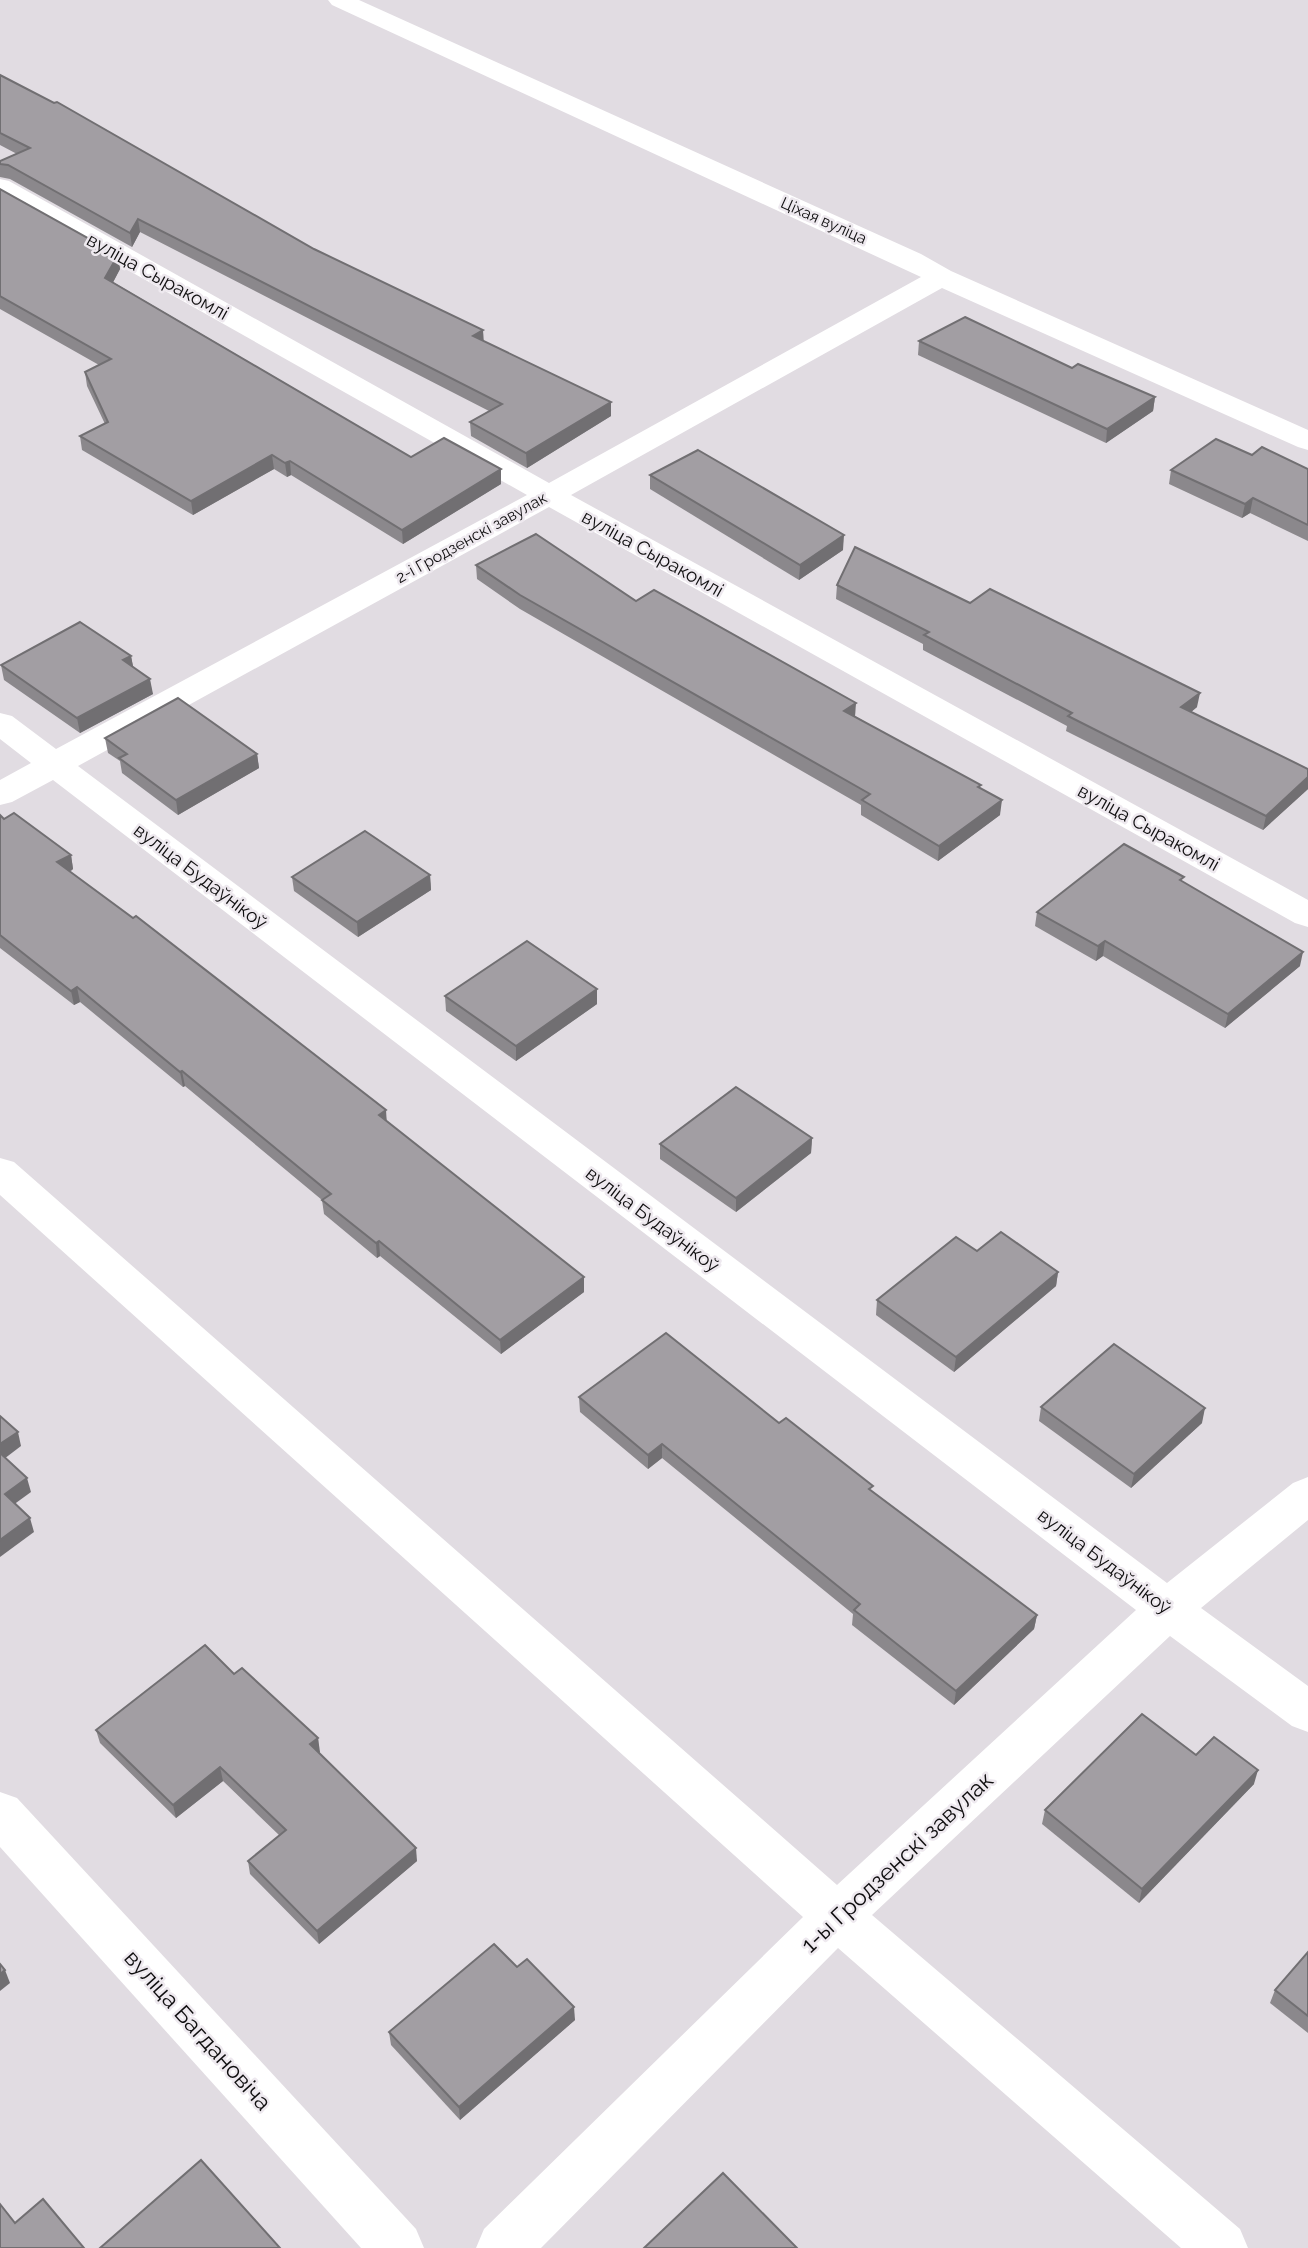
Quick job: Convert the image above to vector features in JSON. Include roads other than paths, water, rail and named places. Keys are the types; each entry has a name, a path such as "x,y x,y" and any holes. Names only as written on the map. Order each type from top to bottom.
{"street":[{"name":"Ціхая вуліца","path":"340,0 1308,441"},
{"name":"вуліца Сыракомлі","path":"0,187 549,495 1308,915"},
{"name":"2-і Гродзенскі завулак","path":"0,794 549,495 941,276"},
{"name":"вуліца Будаўнікоў","path":"0,723 1168,1609 1308,1712"},
{"path":"0,1172 836,1916 1221,2248"},
{"name":"1-ы Гродзенскі завулак","path":"503,2248 836,1916 1168,1609 1308,1495"},
{"name":"вуліца Багдановіча","path":"0,1813 397,2248"}]}
